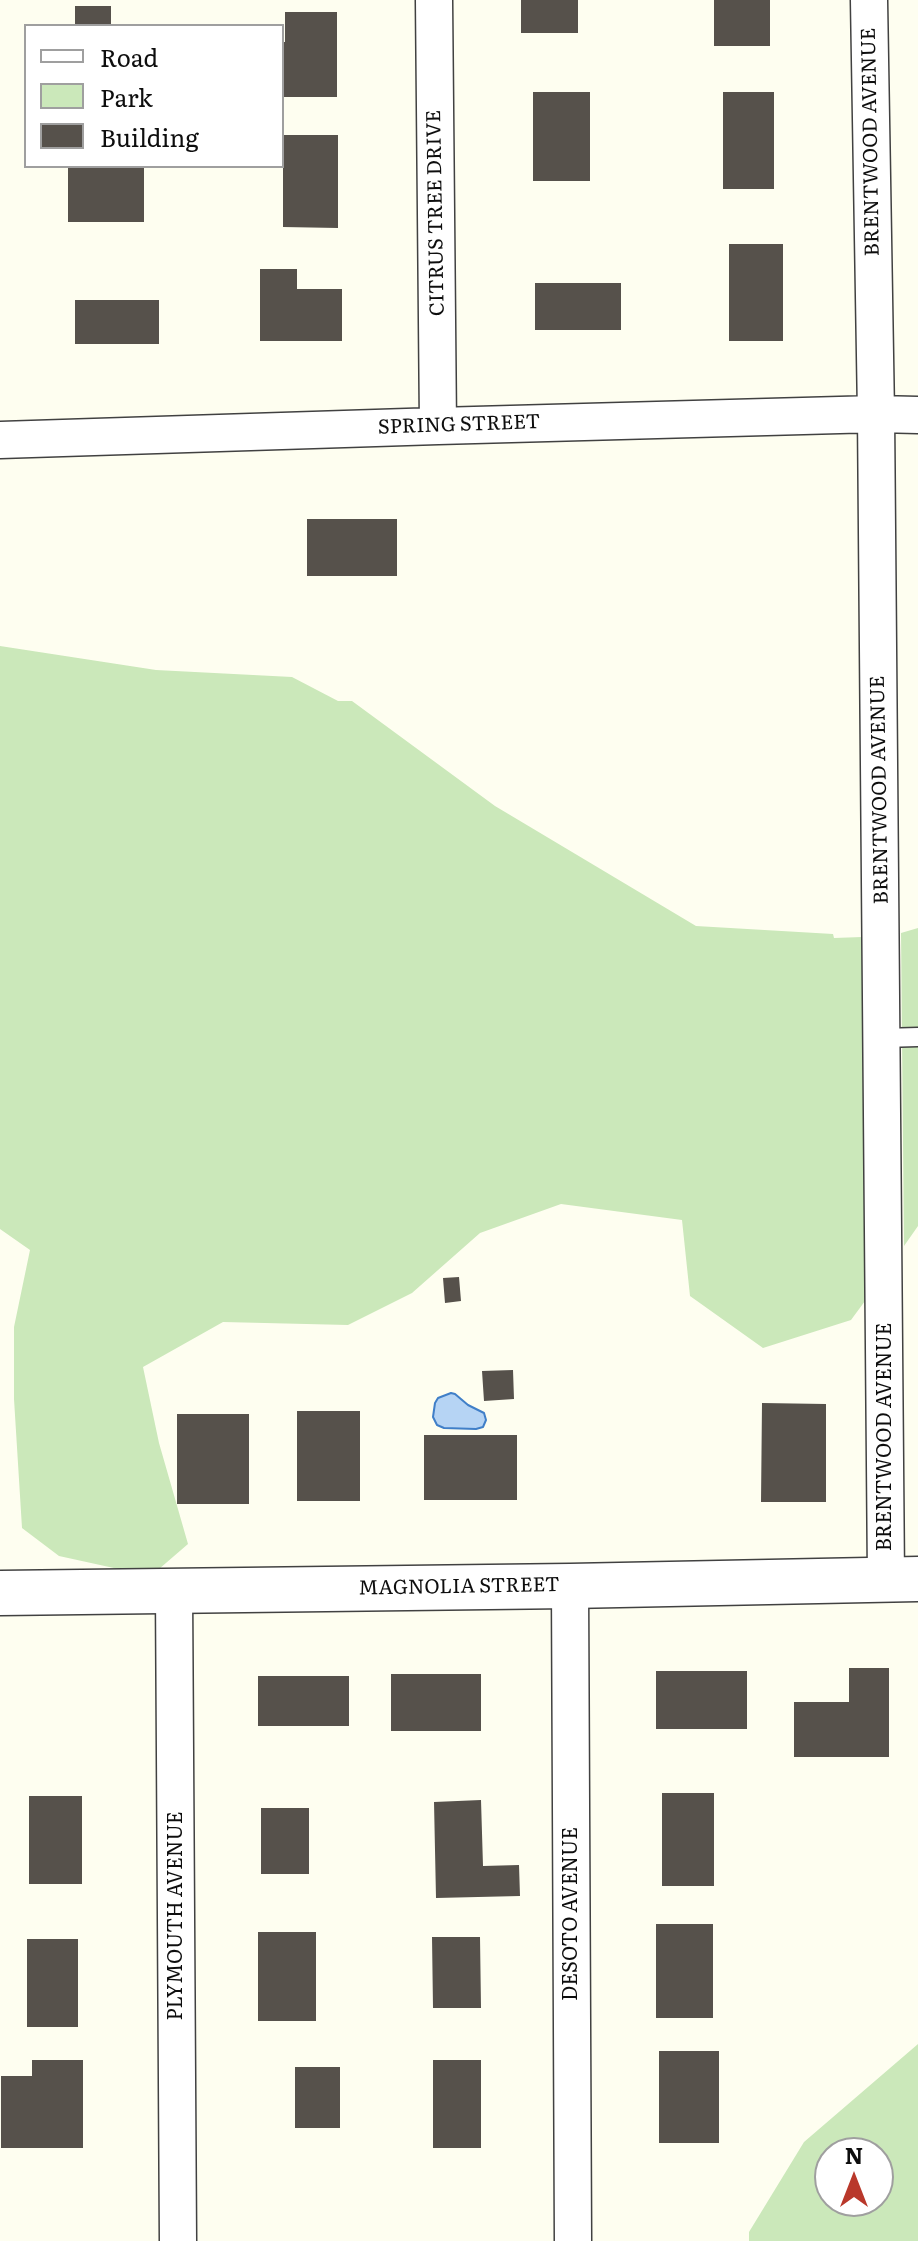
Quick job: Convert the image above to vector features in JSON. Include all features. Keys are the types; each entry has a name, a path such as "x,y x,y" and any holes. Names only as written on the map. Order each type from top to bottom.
{"street":[{"name":"CITRUS TREE DRIVE","path":"434,0 438,426"},
{"name":"BRENTWOOD AVENUE","path":"869,0 883,1038 902,1579"},
{"name":"SPRING STREET","path":"0,440 918,415"},
{"name":"MAGNOLIA STREET","path":"0,1593 902,1579"},
{"name":"DESOTO AVENUE","path":"570,1586 573,2241"},
{"name":"PLYMOUTH AVENUE","path":"174,1591 178,2241"}],"lane":[{"path":"883,1038 918,1037"}],"green space":[{"path":"0,646 156,670 292,677 338,701 352,701 495,806 696,926 833,934 834,938 862,937 865,1301 851,1320 763,1348 690,1296 682,1220 561,1204 480,1233 412,1293 348,1325 223,1322 143,1367 159,1443 188,1544 159,1569 123,1570 59,1556 22,1528 14,1399 14,1327 30,1250 0,1229"},
{"path":"918,928 918,1226 904,1246 901,933"},
{"path":"918,2044 918,2241 749,2241 749,2232 804,2142"}],"water":[{"path":"451,1393 484,1413 486,1420 483,1427 444,1428 437,1425 433,1417 435,1403 438,1398"}],"building":[{"path":"521,0 578,0 578,33 521,33"},
{"path":"714,0 770,0 770,46 714,46"},
{"path":"75,6 111,6 111,24 75,24"},
{"path":"285,12 337,12 337,97 284,97"},
{"path":"533,92 590,92 590,181 533,181"},
{"path":"723,92 774,92 774,189 723,189"},
{"path":"284,135 338,135 338,228 283,227"},
{"path":"68,168 144,168 144,222 68,222"},
{"path":"729,244 783,244 783,341 729,341"},
{"path":"260,269 297,269 297,289 342,289 342,341 260,341"},
{"path":"535,283 621,283 621,330 535,330"},
{"path":"75,300 159,300 159,344 75,344"},
{"path":"307,519 397,519 397,576 307,576"},
{"path":"459,1277 461,1301 445,1303 443,1278"},
{"path":"513,1370 514,1399 484,1401 482,1371"},
{"path":"762,1403 826,1404 826,1502 761,1502"},
{"path":"297,1411 360,1411 360,1501 297,1501"},
{"path":"177,1414 249,1414 249,1504 177,1504"},
{"path":"424,1435 517,1435 517,1500 424,1500"},
{"path":"849,1668 889,1668 889,1757 794,1757 794,1702 849,1702"},
{"path":"656,1671 747,1671 747,1729 656,1729"},
{"path":"391,1674 481,1674 481,1731 391,1731"},
{"path":"258,1676 349,1676 349,1726 258,1726"},
{"path":"662,1793 714,1793 714,1886 662,1886"},
{"path":"29,1796 82,1796 82,1884 29,1884"},
{"path":"481,1800 483,1866 519,1865 520,1896 436,1898 434,1802"},
{"path":"261,1808 309,1808 309,1874 261,1874"},
{"path":"656,1924 713,1924 713,2018 656,2018"},
{"path":"258,1932 316,1932 316,2021 258,2021"},
{"path":"432,1937 480,1937 481,2008 433,2008"},
{"path":"27,1939 78,1939 78,2027 27,2027"},
{"path":"659,2051 719,2051 719,2143 659,2143"},
{"path":"32,2060 83,2060 83,2148 1,2148 1,2076 32,2076"},
{"path":"433,2060 481,2060 481,2148 433,2148"},
{"path":"295,2067 340,2067 340,2128 295,2128"}]}
